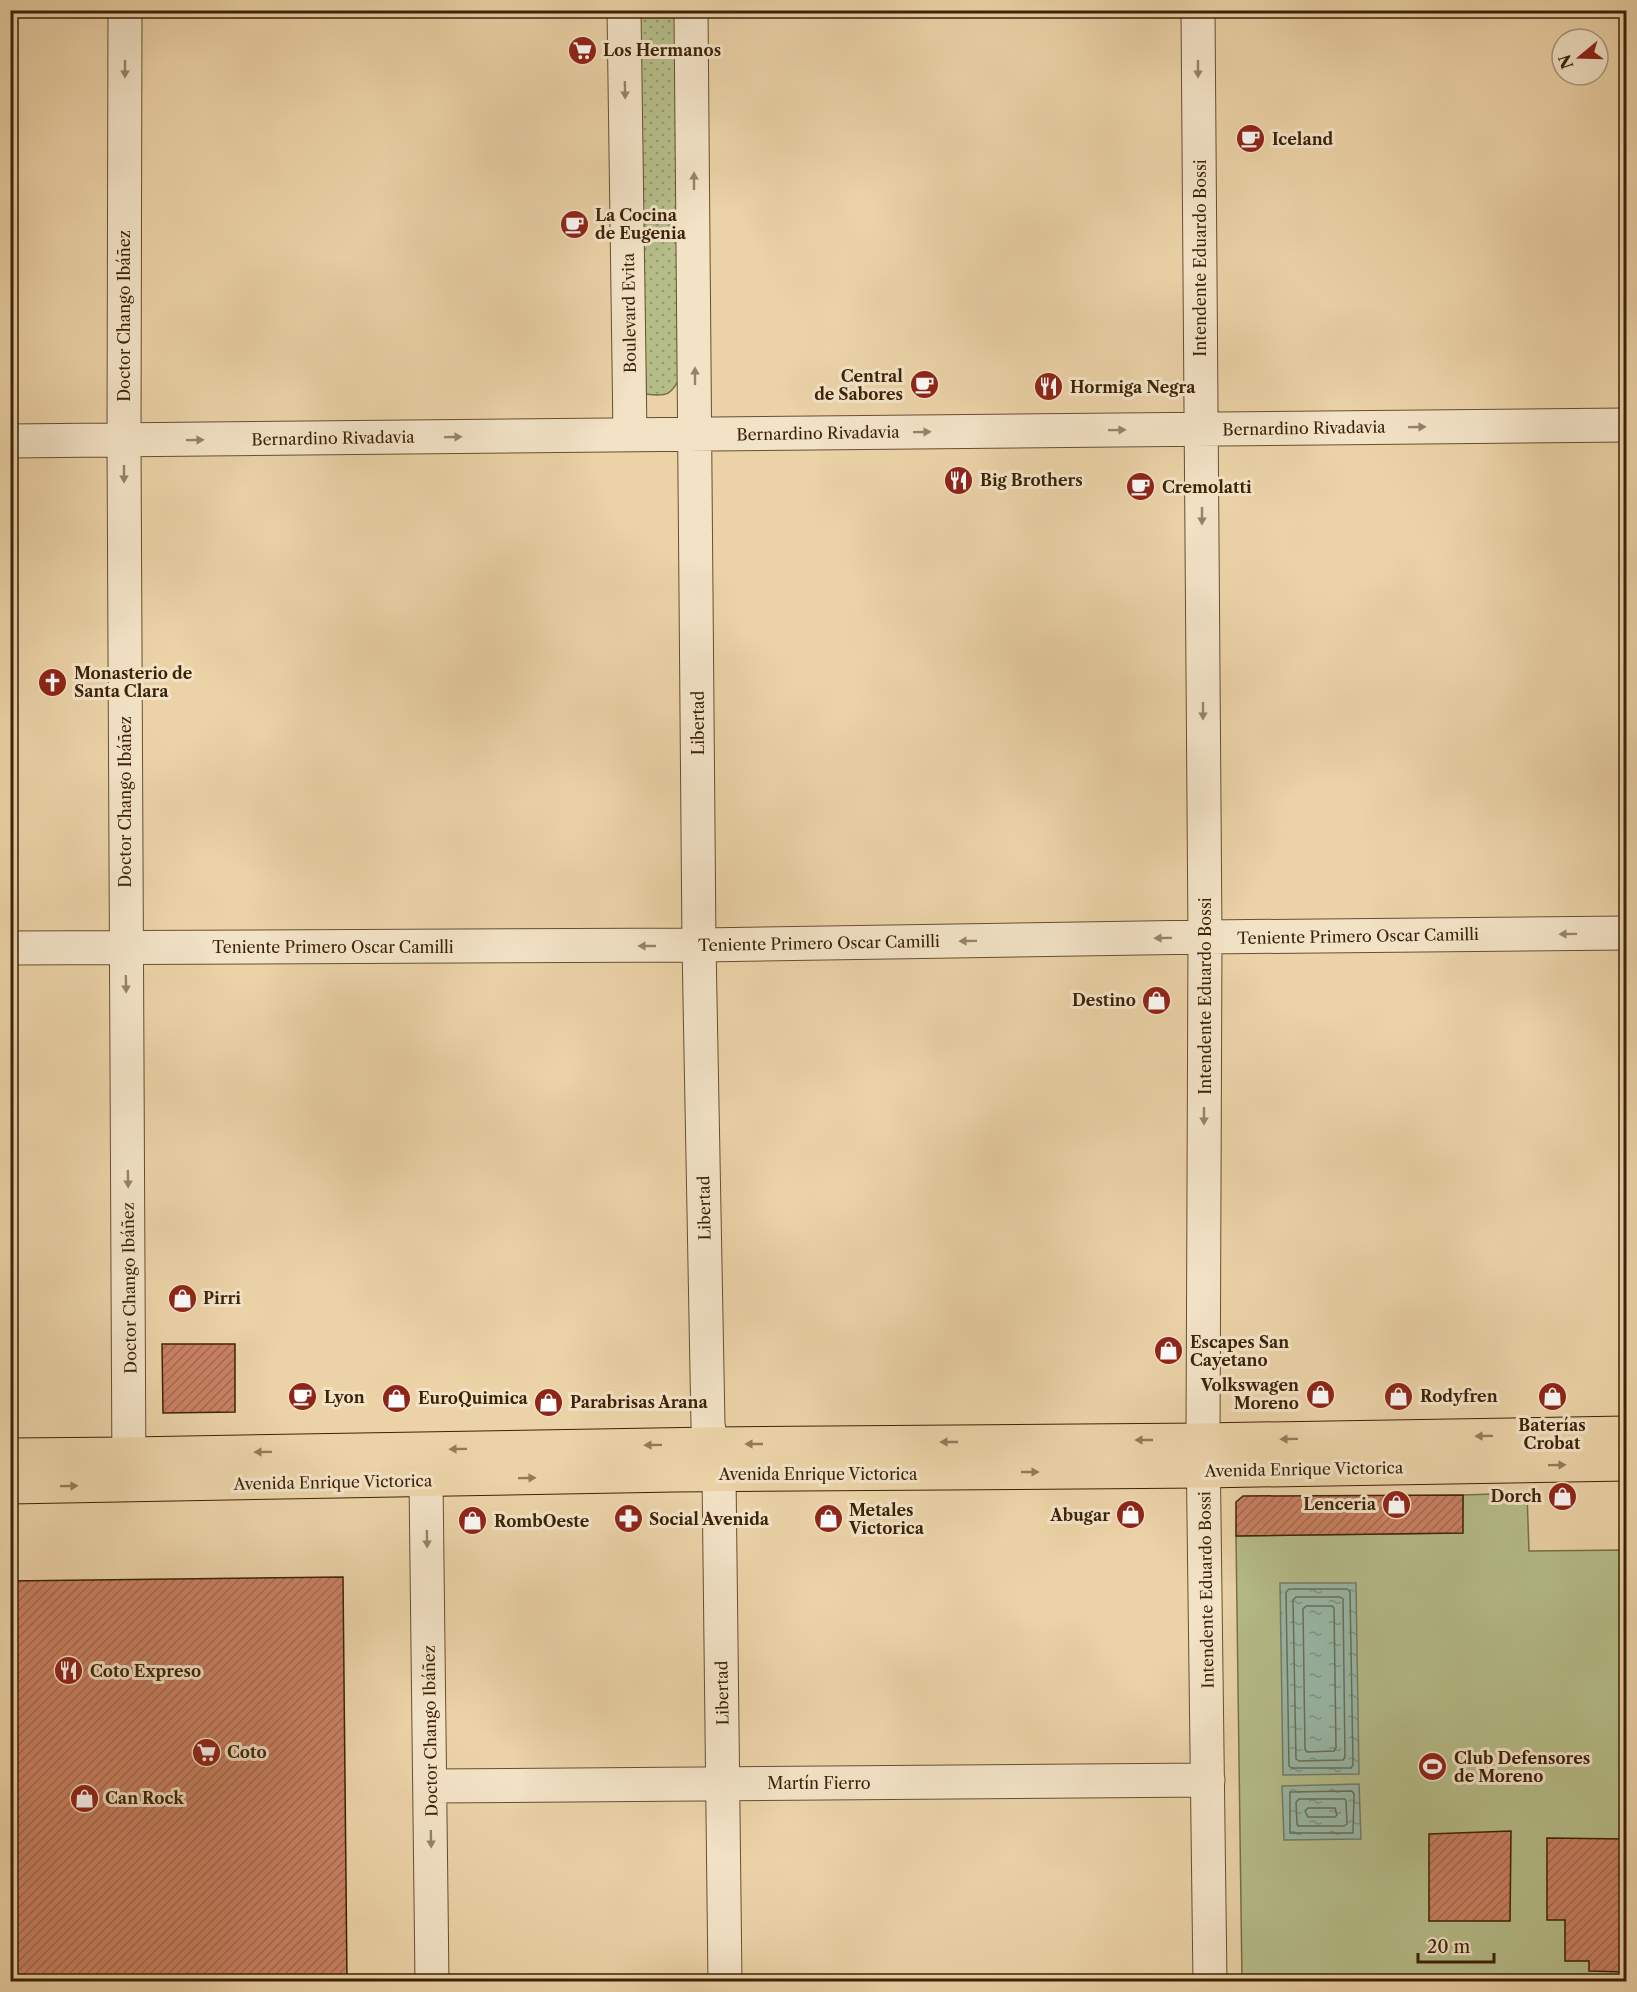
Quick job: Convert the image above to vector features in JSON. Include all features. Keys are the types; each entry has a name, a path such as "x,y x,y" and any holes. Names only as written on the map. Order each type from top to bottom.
{"main road":[{"name":"Avenida Enrique Victorica","path":"1203,1455 1626,1433"},
{"name":"Avenida Enrique Victorica","path":"10,1455 130,1470 426,1480 716,1459"},
{"name":"Avenida Enrique Victorica","path":"10,1487 130,1470 716,1459 1203,1455 1626,1464"}],"street":[{"name":"Doctor Chango Ibáñez","path":"125,10 124,440 130,1470"},
{"name":"Boulevard Evita","path":"624,10 630,435"},
{"path":"692,10 695,434"},
{"name":"Intendente Eduardo Bossi","path":"1198,10 1205,937 1203,1455 1210,1982"},
{"name":"Bernardino Rivadavia","path":"10,441 1626,425"},
{"name":"Libertad","path":"695,434 699,945 708,1413 716,1459 725,1982"},
{"name":"Teniente Primero Oscar Camilli","path":"10,948 699,945 1626,933"},
{"name":"Doctor Chango Ibáñez","path":"426,1480 432,1982"},
{"name":"Martín Fierro","path":"430,1786 1208,1780"}],"green space":[{"path":"636,11 680,11 681,375 672,391 664,395 646,394"},
{"name":"Club Defensores de Moreno","path":"1527,1493 1529,1551 1626,1550 1626,1981 1242,1981 1236,1536 1462,1533 1463,1495"}],"water":[{"path":"1280,1583 1356,1583 1359,1774 1283,1775"},
{"path":"1359,1784 1361,1839 1284,1840 1282,1786"}],"building":[{"path":"162,1344 235,1344 235,1412 163,1413"},
{"path":"1463,1495 1463,1533 1236,1536 1236,1502 1243,1496"},
{"name":"Coto","path":"343,1577 347,1982 10,1982 10,1581"},
{"path":"1511,1831 1510,1921 1429,1921 1429,1834"},
{"path":"1547,1838 1626,1839 1626,1972 1589,1971 1589,1961 1565,1961 1565,1920 1547,1920"}],"place":[{"name":"Los Hermanos","path":"582,50"},
{"name":"Iceland","path":"1251,139"},
{"name":"La Cocina de Eugenia","path":"574,224"},
{"name":"Central de Sabores","path":"924,385"},
{"name":"Hormiga Negra","path":"1049,387"},
{"name":"Big Brothers","path":"959,480"},
{"name":"Cremolatti","path":"1141,487"},
{"name":"Monasterio de Santa Clara","path":"53,682"},
{"name":"Destino","path":"1157,1000"},
{"name":"Pirri","path":"182,1298"},
{"name":"Escapes San Cayetano","path":"1169,1351"},
{"name":"Volkswagen Moreno","path":"1320,1394"},
{"name":"Rodyfren","path":"1399,1396"},
{"name":"Lyon","path":"303,1397"},
{"name":"Baterías Crobat","path":"1552,1397"},
{"name":"EuroQuimica","path":"397,1398"},
{"name":"Parabrisas Arana","path":"549,1402"},
{"name":"Dorch","path":"1563,1496"},
{"name":"Lenceria","path":"1397,1504"},
{"name":"Abugar","path":"1131,1515"},
{"name":"Social Avenida","path":"628,1519"},
{"name":"Metales Victorica","path":"828,1519"},
{"name":"RombOeste","path":"473,1521"},
{"name":"Coto Expreso","path":"69,1671"},
{"name":"Coto","path":"206,1752"},
{"name":"Club Defensores de Moreno","path":"1433,1767"},
{"name":"Can Rock","path":"84,1798"}]}
